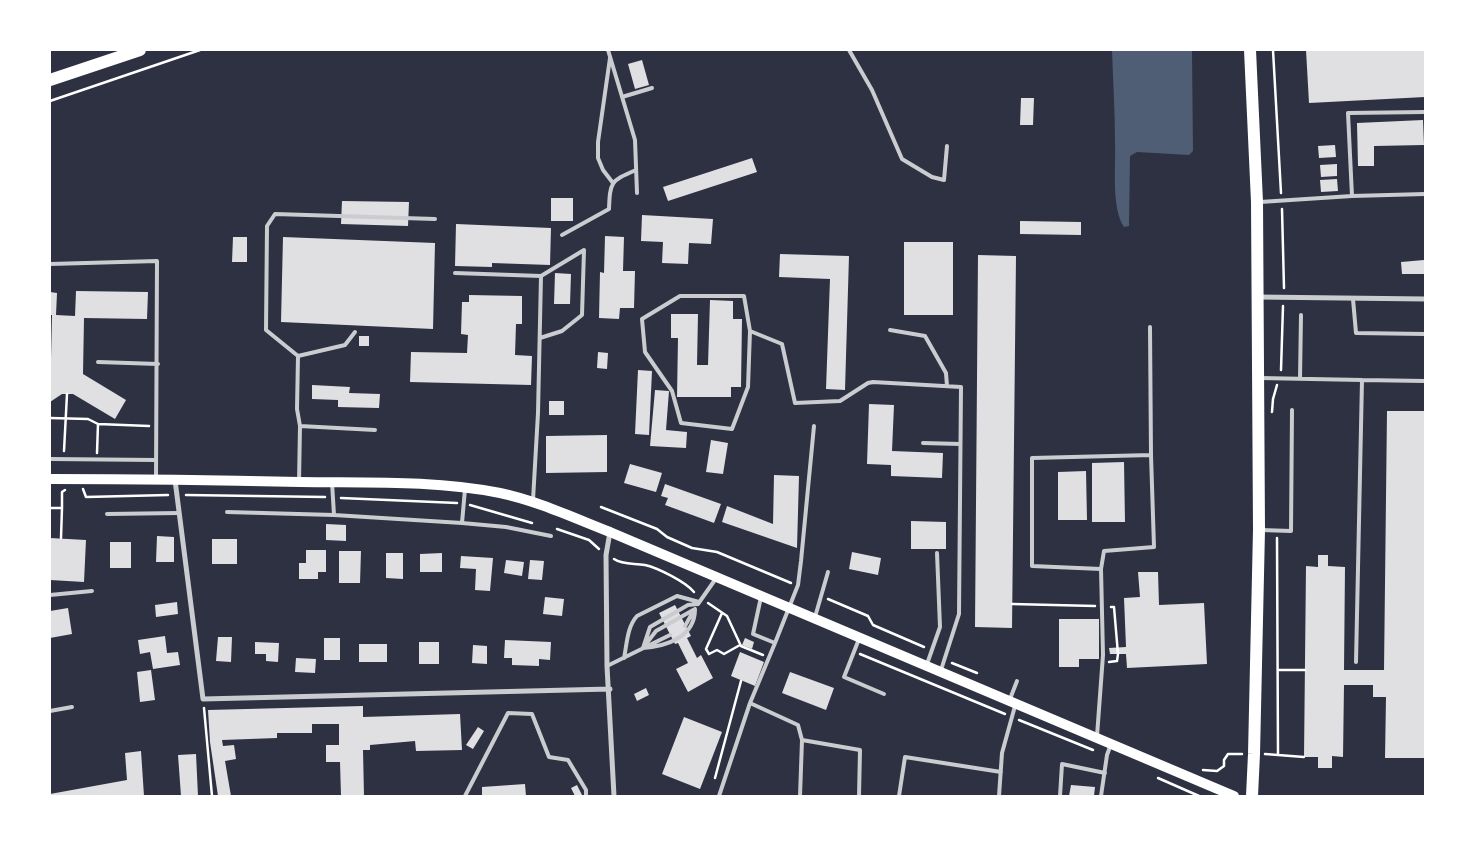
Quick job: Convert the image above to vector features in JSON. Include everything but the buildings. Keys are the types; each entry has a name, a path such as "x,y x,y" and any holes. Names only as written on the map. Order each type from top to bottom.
{"main road":[{"path":"50,80 140,50"},
{"path":"1250,50 1257,202 1258,297 1258,530 1252,796"},
{"path":"50,479 332,482 465,487 502,494 533,503 610,532 859,639 1234,796"}],"street":[{"path":"1258,297 1425,299"},
{"path":"175,479 203,699 610,689"},
{"path":"610,532 606,555 607,666 610,689 614,796"}],"lane":[{"path":"608,50 635,140 637,192"},
{"path":"849,50 872,90 902,159 932,177 944,180 947,146"},
{"path":"610,56 598,142 598,158 603,170 613,183"},
{"path":"622,97 652,88"},
{"path":"1352,196 1348,113 1425,112"},
{"path":"562,235 609,209 609,189 613,183 617,178 636,170"},
{"path":"1257,202 1425,194"},
{"path":"298,356 266,330 267,226 275,214 435,219"},
{"path":"455,273 541,276 584,250 582,315 562,332 540,338"},
{"path":"50,264 157,261 156,479"},
{"path":"533,503 538,413 541,276"},
{"path":"680,296 744,296 750,331 748,387 732,429 681,423 672,391 645,352 642,319 680,296"},
{"path":"1353,299 1356,333 1425,334"},
{"path":"1300,379 1301,315"},
{"path":"1096,738 1102,664 1101,569 1104,551 1154,547 1150,327"},
{"path":"890,330 926,336 946,373 947,386"},
{"path":"750,331 782,344 795,403 840,401 868,383 873,382 961,387 959,614 940,672"},
{"path":"298,356 345,346 355,332"},
{"path":"298,356 299,482"},
{"path":"98,362 158,364"},
{"path":"1257,378 1425,381"},
{"path":"1356,662 1362,380"},
{"path":"1258,530 1291,530 1292,410"},
{"path":"300,426 375,430"},
{"path":"719,796 750,703 798,585 802,561 814,426"},
{"path":"924,443 960,444"},
{"path":"1101,569 1032,566 1032,458 1151,455"},
{"path":"50,459 156,460"},
{"path":"332,482 334,515"},
{"path":"462,523 465,487"},
{"path":"227,512 334,515 462,523 506,527 551,536"},
{"path":"107,514 179,513"},
{"path":"926,666 933,651 940,627 937,553"},
{"path":"814,619 828,572"},
{"path":"686,626 699,602 717,577"},
{"path":"50,595 92,591"},
{"path":"624,658 632,621 637,616 677,596 699,602"},
{"path":"762,596 753,634 774,643"},
{"path":"644,648 650,627 688,605 699,602"},
{"path":"644,648 656,631 695,609"},
{"path":"644,648 660,646 688,631 695,620 695,609"},
{"path":"607,666 670,635"},
{"path":"859,639 844,677 884,694"},
{"path":"999,796 1002,753 1012,717 1017,681"},
{"path":"750,703 798,725 802,740 800,796"},
{"path":"50,711 72,707"},
{"path":"465,796 508,713 532,714 549,757 568,760 586,790 586,796"},
{"path":"802,740 860,750 859,796"},
{"path":"1101,796 1107,755 1111,744"},
{"path":"899,796 905,757 1001,772"},
{"path":"1060,796 1062,764 1105,773"}],"path":[{"path":"50,101 200,50"},
{"path":"64,453 67,394"},
{"path":"50,418 88,419 98,424 151,426 151,418"},
{"path":"90,453 97,453 98,424"},
{"path":"601,507 657,529 667,537 692,548 717,552 798,585"},
{"path":"61,538 62,508"},
{"path":"822,596 868,616 872,625 903,640 933,651"},
{"path":"699,602 727,616 741,646 768,657"},
{"path":"1012,604 1114,607 1117,661 1102,664"},
{"path":"722,613 706,649 709,654 717,650 724,654 740,644"},
{"path":"854,651 1064,740 1107,755"},
{"path":"1278,670 1305,670"},
{"path":"713,786 742,681"},
{"path":"203,699 212,796"},
{"path":"1278,755 1304,757"},
{"path":"1157,777 1199,796"}],"water":[{"path":"1112,50 1192,50 1193,151 1189,155 1137,152 1130,156 1129,226 1124,227 1117,209 1115,186"}]}
